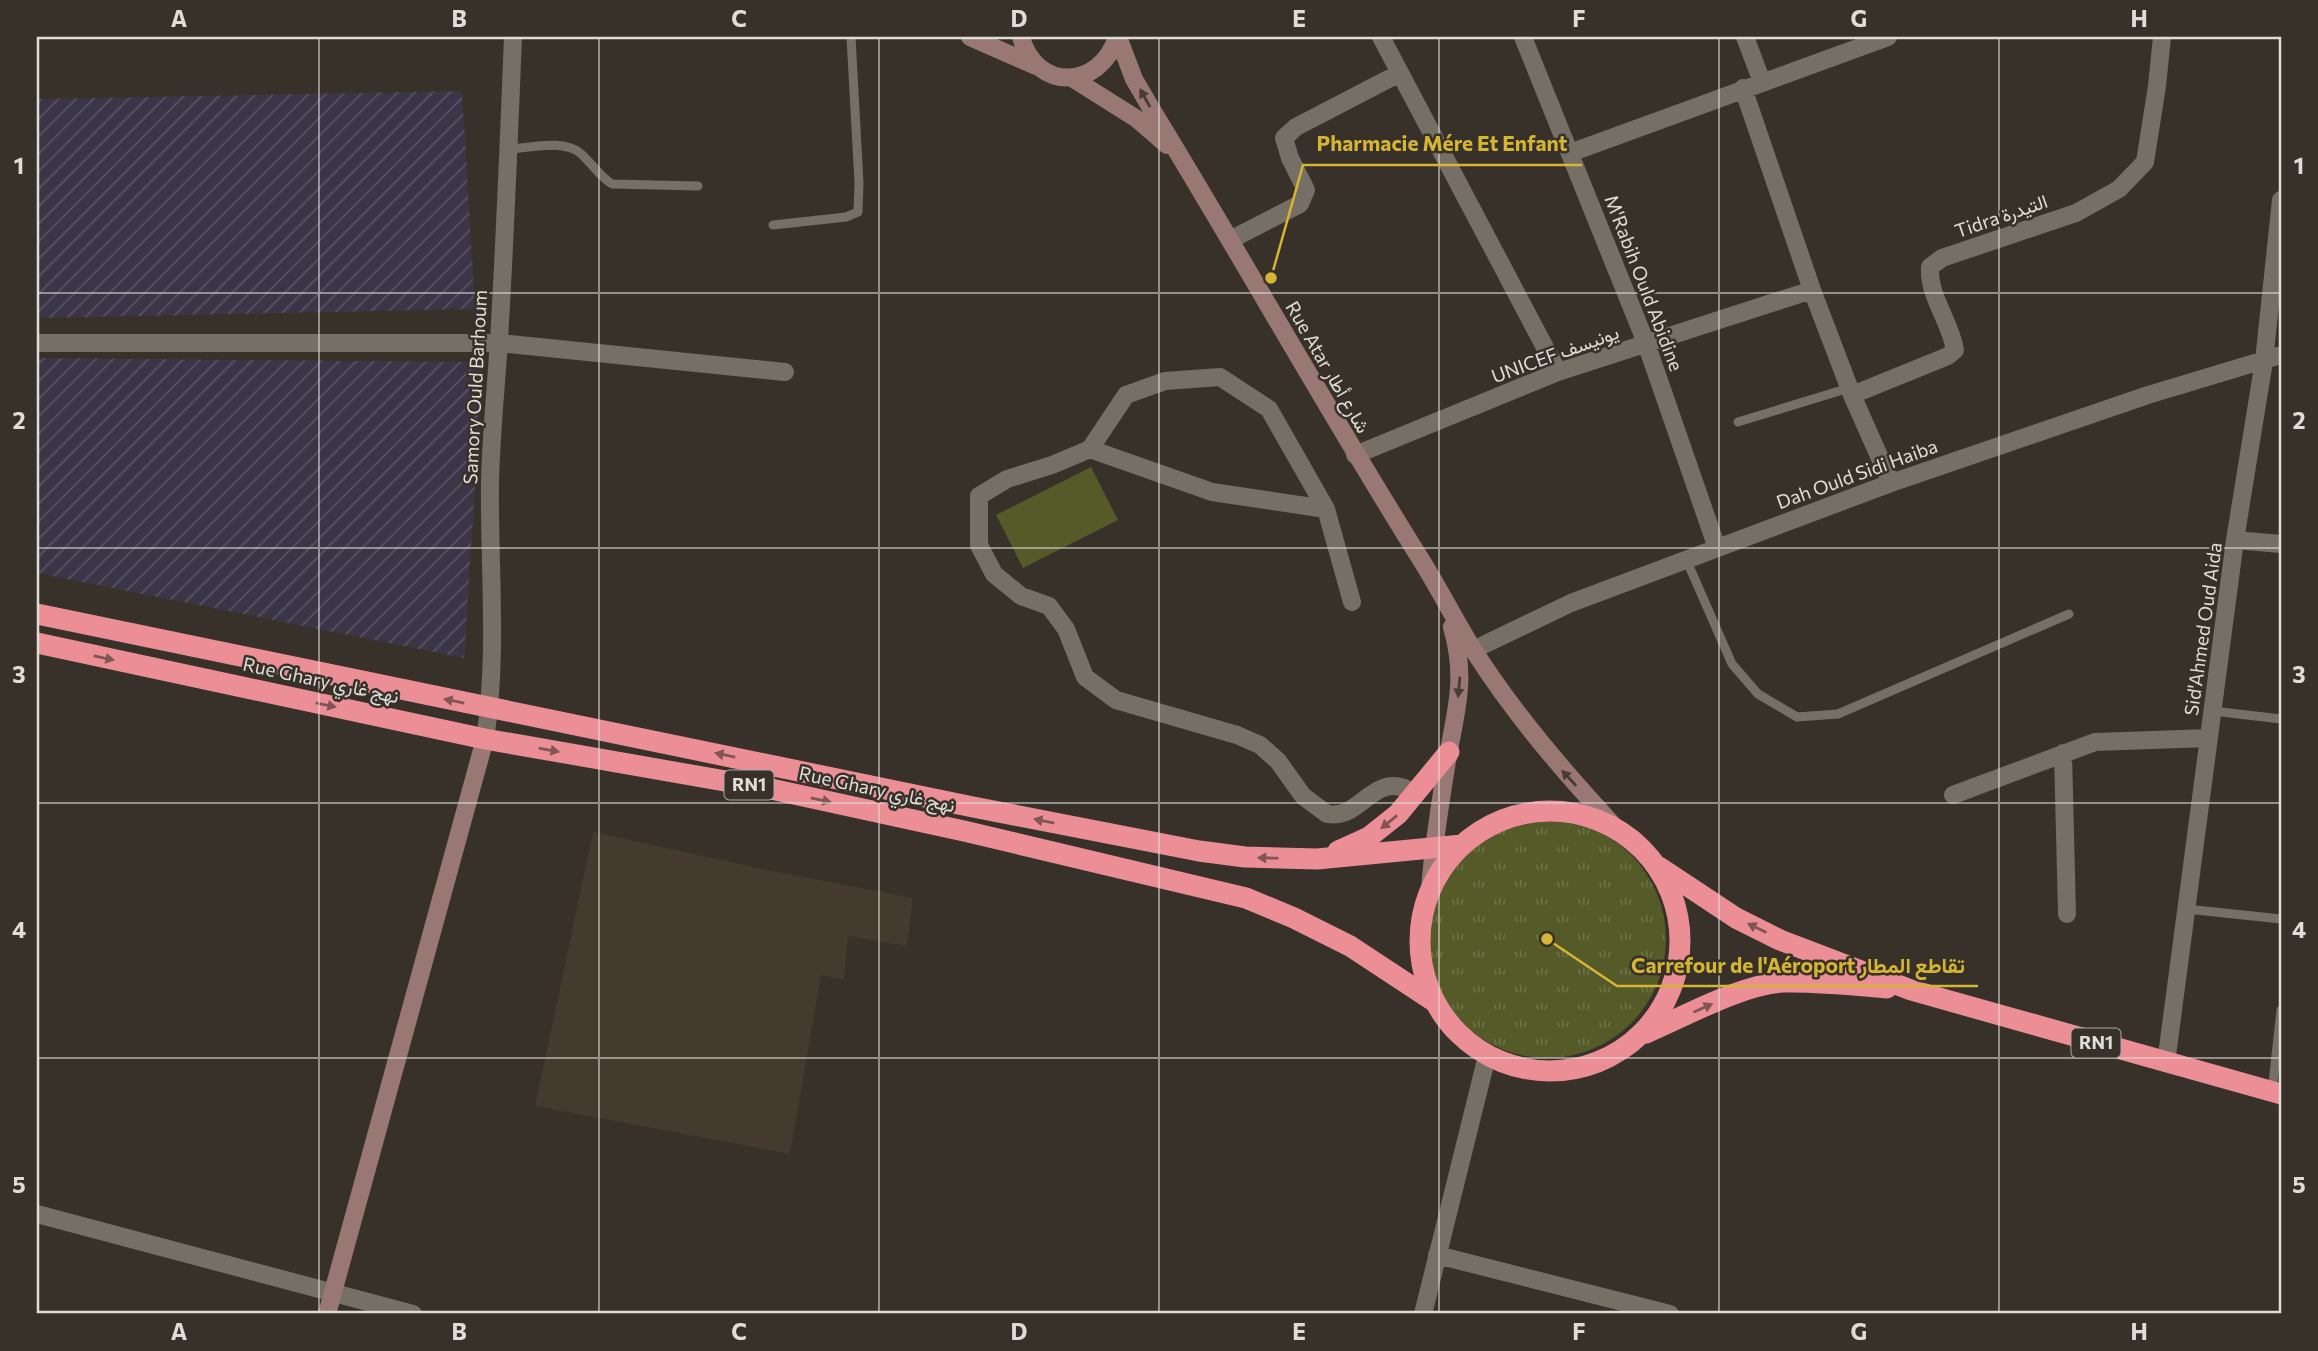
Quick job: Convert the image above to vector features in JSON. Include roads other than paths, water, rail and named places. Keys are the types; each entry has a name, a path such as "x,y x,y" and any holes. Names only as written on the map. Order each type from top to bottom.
{"highway":[{"name":"Rue Ghary نهج غاري","path":"37,614 489,709 1199,851 1245,857 1317,859 1462,845"},
{"name":"Rue Ghary نهج غاري","path":"37,643 485,738 771,789 964,831 1246,898 1350,946 1436,1002"},
{"path":"1317,859 1369,836 1398,814 1449,752"},
{"path":"771,789 777,766"},
{"path":"1536,811 1563,811 1590,817 1616,828 1637,844 1654,863 1668,887 1677,912 1680,939 1678,966 1658,1015 1627,1046 1602,1061 1575,1069 1546,1071 1517,1067 1487,1056 1459,1034 1436,1002 1425,975 1420,947 1422,918 1430,890 1443,866 1462,845 1484,828 1509,817 1536,811"},
{"name":"RN1","path":"1654,863 1726,912 1780,940 1911,990 2277,1093"},
{"name":"RN1","path":"1640,1035 1745,990 1781,982 1911,990"}],"street":[{"name":"Samory Ould Barhoum","path":"485,738 489,709 492,562 490,484 513,37"},
{"name":"Rue Atar شارع أطار","path":"970,37 1049,73 1072,78 1137,119 1180,156"},
{"path":"1021,37 1028,55 1039,67"},
{"name":"Rue Atar شارع أطار","path":"1118,37 1134,79 1355,455 1444,596 1473,650 1519,716 1560,768 1616,828"},
{"path":"1072,78 1088,74 1103,64 1118,37"},
{"path":"1381,37 1558,373"},
{"name":"M'Rabih Ould Abidine","path":"1523,37 1646,343 1717,548"},
{"path":"1745,37 1762,82"},
{"path":"1570,153 1888,37"},
{"name":"Tidra التيدرة","path":"1851,391 1948,356 1955,349 1929,282 1930,267 1941,258 2076,213 2119,189 2145,162 2162,37"},
{"path":"1230,240 1300,204 1306,190 1290,158 1284,138 1296,127 1400,73"},
{"path":"1743,88 1812,290 1851,391 1891,483"},
{"name":"Sid'Ahmed Oud Aida","path":"2166,1063 2235,540 2276,357 2281,200"},
{"name":"UNICEF يونيسف","path":"1355,455 1558,373 1812,290"},
{"path":"37,342 499,343 785,372"},
{"name":"Dah Ould Sidi Haiba","path":"1473,650 1571,603 1891,483 2148,395 2276,357"},
{"path":"1352,602 1326,509 1269,409 1220,377 1165,381 1126,395 1090,449 1052,465 1007,479 979,496 979,545 993,574 1021,596 1049,606 1066,629 1085,677 1116,700 1237,735 1260,746 1278,761 1303,796 1326,814 1345,813 1381,788 1390,786 1407,789 1416,794"},
{"path":"1090,449 1212,492 1326,509"},
{"path":"2235,540 2281,544"},
{"name":"Rue Atar شارع أطار","path":"1430,890 1433,846 1461,679 1458,648 1444,596"},
{"path":"327,1314 485,738"},
{"path":"1953,795 2095,742 2209,738"},
{"path":"2063,753 2067,915"},
{"path":"1423,1314 1487,1056"},
{"path":"37,1214 413,1314"},
{"path":"1437,1255 1670,1314"}],"lane":[{"path":"773,225 846,217 858,212 859,183 851,37"},
{"path":"509,149 571,147 612,184 698,186"},
{"path":"1738,422 1851,391"},
{"path":"1686,559 1732,664 1758,694 1797,717 1838,714 2069,614"},
{"path":"2213,711 2281,719"},
{"path":"2186,909 2281,919"},
{"path":"2277,1093 2281,1010"}],"place":[{"name":"Pharmacie Mére Et Enfant","path":"1271,278"},
{"name":"Carrefour de l'Aéroport تقاطع المطار","path":"1547,939"}]}
